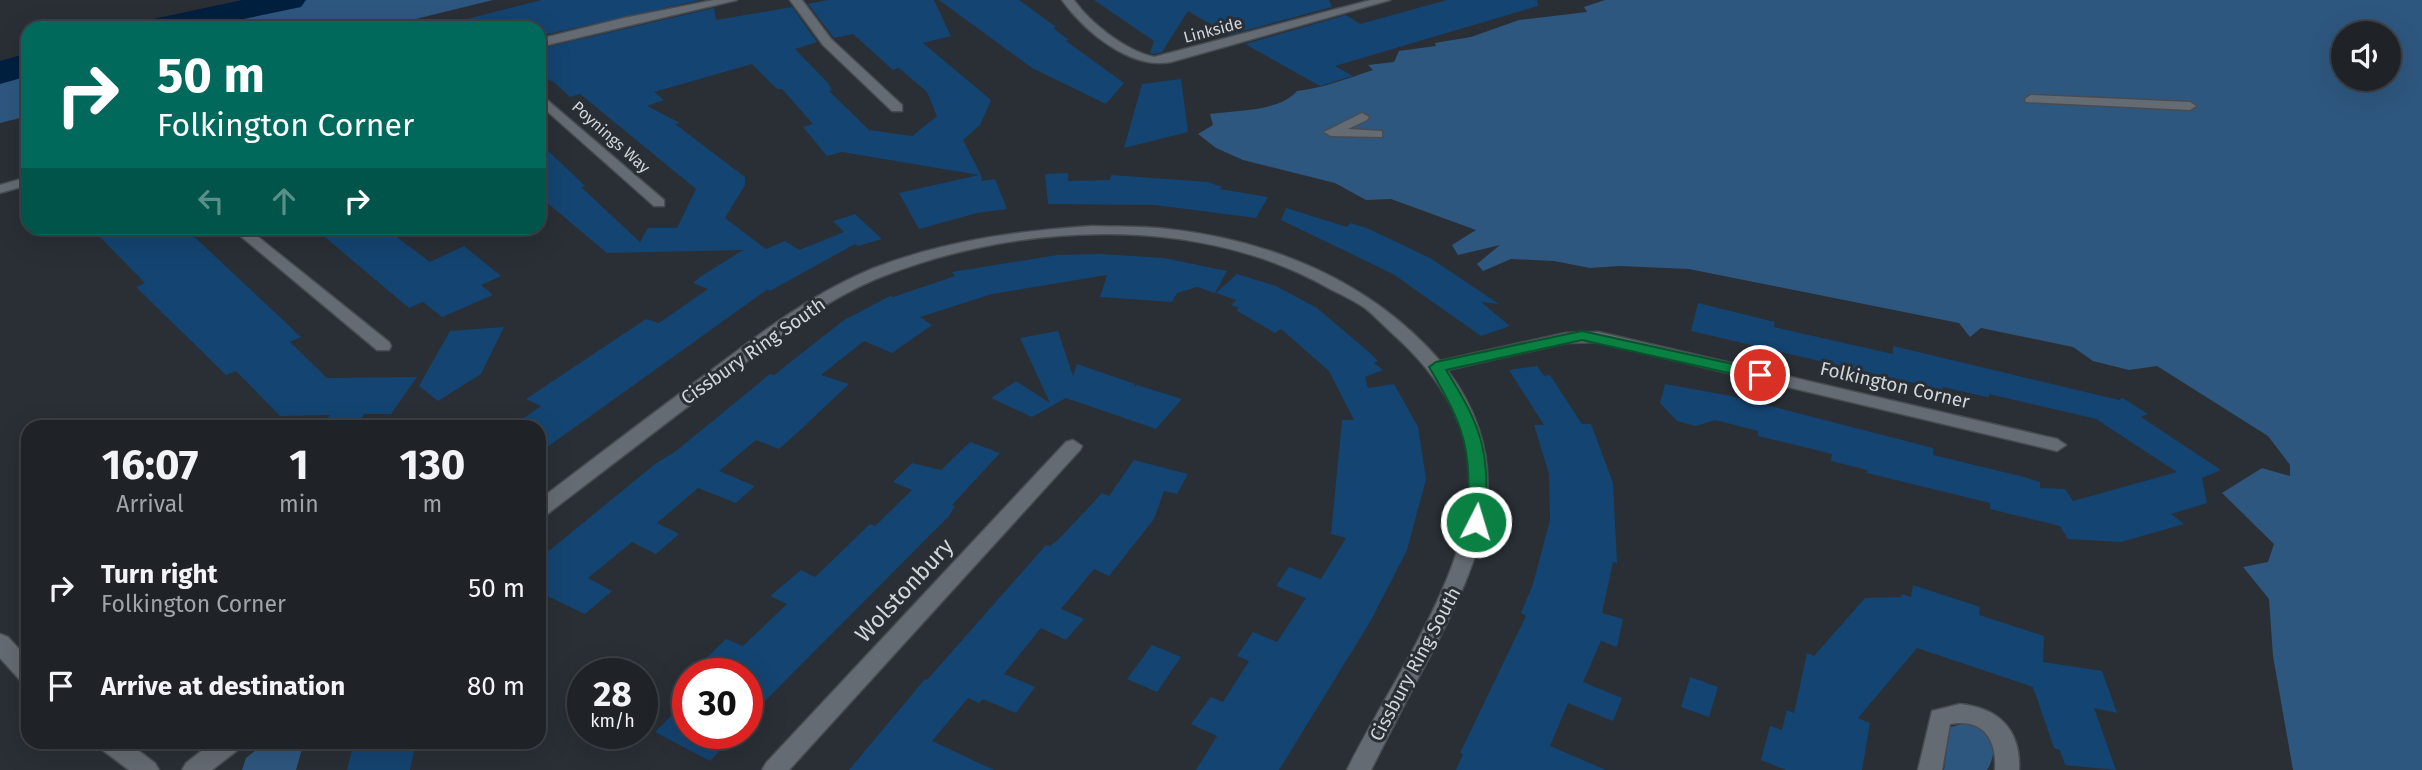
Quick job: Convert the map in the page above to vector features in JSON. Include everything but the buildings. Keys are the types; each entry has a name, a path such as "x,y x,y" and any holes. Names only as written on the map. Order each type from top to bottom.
{"street":[{"path":"546,41 624,21 731,0"},
{"path":"796,0 827,42 897,108"},
{"name":"Linkside","path":"1069,0 1077,13 1088,22 1137,55 1150,60 1167,59 1384,0"},
{"path":"2031,99 2190,106"},
{"name":"Poynings Way","path":"546,103 659,203"},
{"path":"1362,117 1331,132 1377,134"},
{"path":"0,189 21,183"},
{"name":"Cissbury Ring South","path":"546,505 768,337 823,300 879,272 919,258 1008,236 1130,230 1182,235 1247,248 1320,276 1361,298 1402,328 1436,367 1464,411 1475,446 1479,476 1476,522 1461,575 1359,770"},
{"path":"247,235 383,346"},
{"name":"Folkington Corner","path":"1436,367 1566,338 1598,337 2057,445"},
{"name":"Wolstonbury","path":"774,770 1073,446"},
{"path":"0,643 21,666"},
{"path":"1930,770 1936,726 1940,718 1948,713 1964,713 1988,722 1998,731 2008,751 2007,770"},
{"path":"118,749 147,770"},
{"path":"194,770 222,749"}],"shaded area":[{"path":"278,0 493,0 408,21 169,21"},
{"path":"1605,0 2422,0 2422,770 2293,770 2273,656 2269,599 2243,567 2268,562 2274,544 2222,493 2262,468 2290,476 2290,465 2268,436 2157,366 2129,370 2093,361 2073,347 1981,328 1970,337 1959,323 1689,269 1619,266 1590,268 1554,261 1511,259 1483,271 1477,264 1500,245 1458,255 1452,245 1476,230 1391,199 1366,200 1335,183 1243,160 1216,148 1198,134 1213,125 1210,114 1256,109 1279,103 1297,91 1373,70 1368,65 1394,62 1399,51 1436,46 1435,43 1471,37 1519,20 1587,12 1584,7"},
{"path":"21,62 21,118 0,123 0,70"},
{"path":"1965,723 1981,730 1991,740 1993,754 1987,770 1944,770 1949,731 1951,727"},
{"path":"257,749 302,749 296,770 242,770 246,758"}],"waterway":[{"path":"185,21 290,0"},
{"path":"0,73 21,66"}],"route":[{"path":"1476,522 1479,476 1475,446 1464,411 1436,367 1582,336 1598,337 1760,375"}]}
